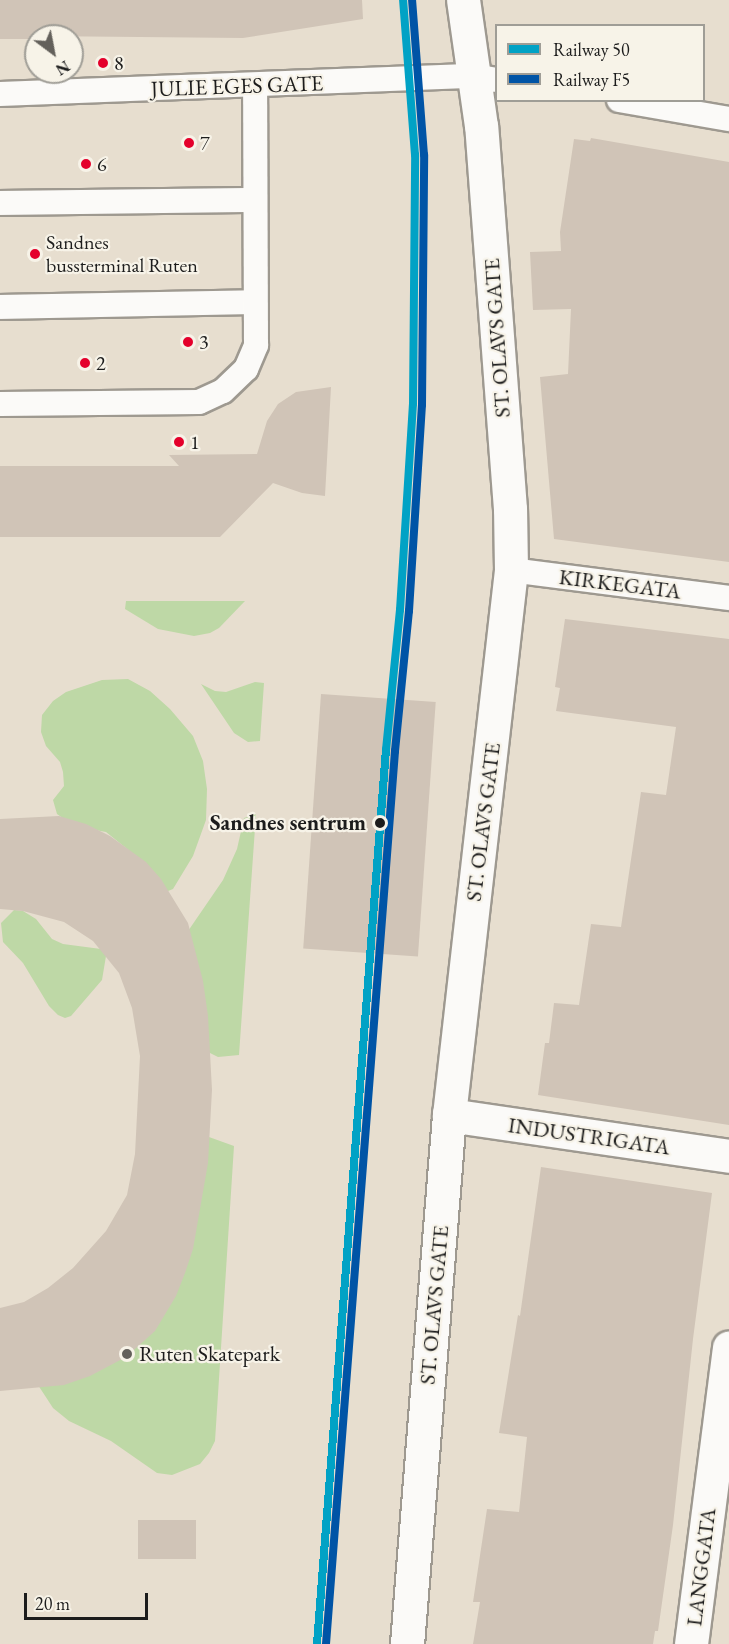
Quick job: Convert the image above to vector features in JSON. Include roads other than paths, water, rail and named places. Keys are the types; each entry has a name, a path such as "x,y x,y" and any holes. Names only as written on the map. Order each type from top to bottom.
{"street":[{"name":"ST. OLAVS GATE","path":"407,1644 449,1115 511,570 510,509 481,126 485,78 463,0"},
{"name":"INDUSTRIGATA","path":"449,1115 729,1156"},
{"name":"LANGGATA","path":"691,1644 729,1347"}],"lane":[{"name":"JULIE EGES GATE","path":"0,94 485,78"},
{"path":"0,404 199,402 212,398 246,369 256,345 255,86"},
{"path":"631,102 729,119"},
{"path":"0,203 255,200"},
{"path":"0,307 255,303"},
{"name":"KIRKEGATA","path":"511,570 729,598"}],"rail line":[{"name":"50","path":"317,1644 386,750 400,610 413,404 415,155 403,0"},
{"name":"F5","path":"326,1644 395,751 409,611 422,405 424,155 412,0"}],"place":[{"name":"8","path":"103,63"},
{"name":"7","path":"189,143"},
{"name":"6","path":"86,164"},
{"name":"Sandnes bussterminal Ruten","path":"35,254"},
{"name":"3","path":"188,342"},
{"name":"2","path":"85,363"},
{"name":"1","path":"179,442"},
{"name":"Sandnes sentrum","path":"380,823"},
{"name":"Ruten Skatepark","path":"127,1354"}]}
